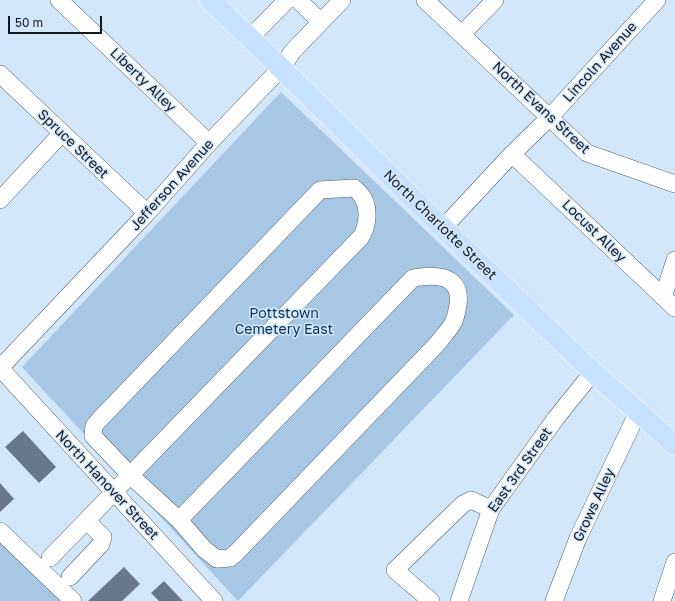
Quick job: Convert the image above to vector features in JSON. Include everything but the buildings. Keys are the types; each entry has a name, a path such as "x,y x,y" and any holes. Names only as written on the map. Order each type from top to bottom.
{"main road":[{"name":"North Charlotte Street","path":"210,0 443,228 593,372 675,445"}],"street":[{"name":"Liberty Alley","path":"59,0 209,143"},
{"path":"250,38 287,0"},
{"path":"298,0 320,21"},
{"name":"Jefferson Avenue","path":"0,368 146,213 209,143 281,68 293,51 320,21 342,0"},
{"name":"North Evans Street","path":"425,0 587,153 675,184"},
{"path":"462,34 495,0"},
{"name":"Lincoln Avenue","path":"443,228 512,154 549,118 657,0"},
{"name":"Spruce Street","path":"0,74 146,213"},
{"path":"0,200 62,133"},
{"name":"Locust Alley","path":"512,154 669,302"},
{"path":"50,558 115,493 131,476 362,237 366,230 365,204 361,195 354,188 320,190 100,418 94,426 93,436 131,476 179,520 204,549 217,559 230,558 432,348 454,322 458,296 457,288 451,280 430,275 412,278 179,520"},
{"path":"669,302 675,260"},
{"name":"North Hanover Street","path":"0,368 214,601"},
{"name":"East 3rd Street","path":"459,601 491,509 556,418 593,372"},
{"name":"Grows Alley","path":"554,601 578,538 638,412"},
{"path":"431,601 395,570 463,504 471,500 491,509"},
{"path":"70,577 101,544 102,537 87,521"},
{"path":"0,531 73,601"},
{"path":"662,601 675,562"}],"green space":[{"name":"Pottstown Cemetery East","path":"281,92 514,315 238,601 22,367"},
{"path":"0,523 79,601 0,601"}]}
